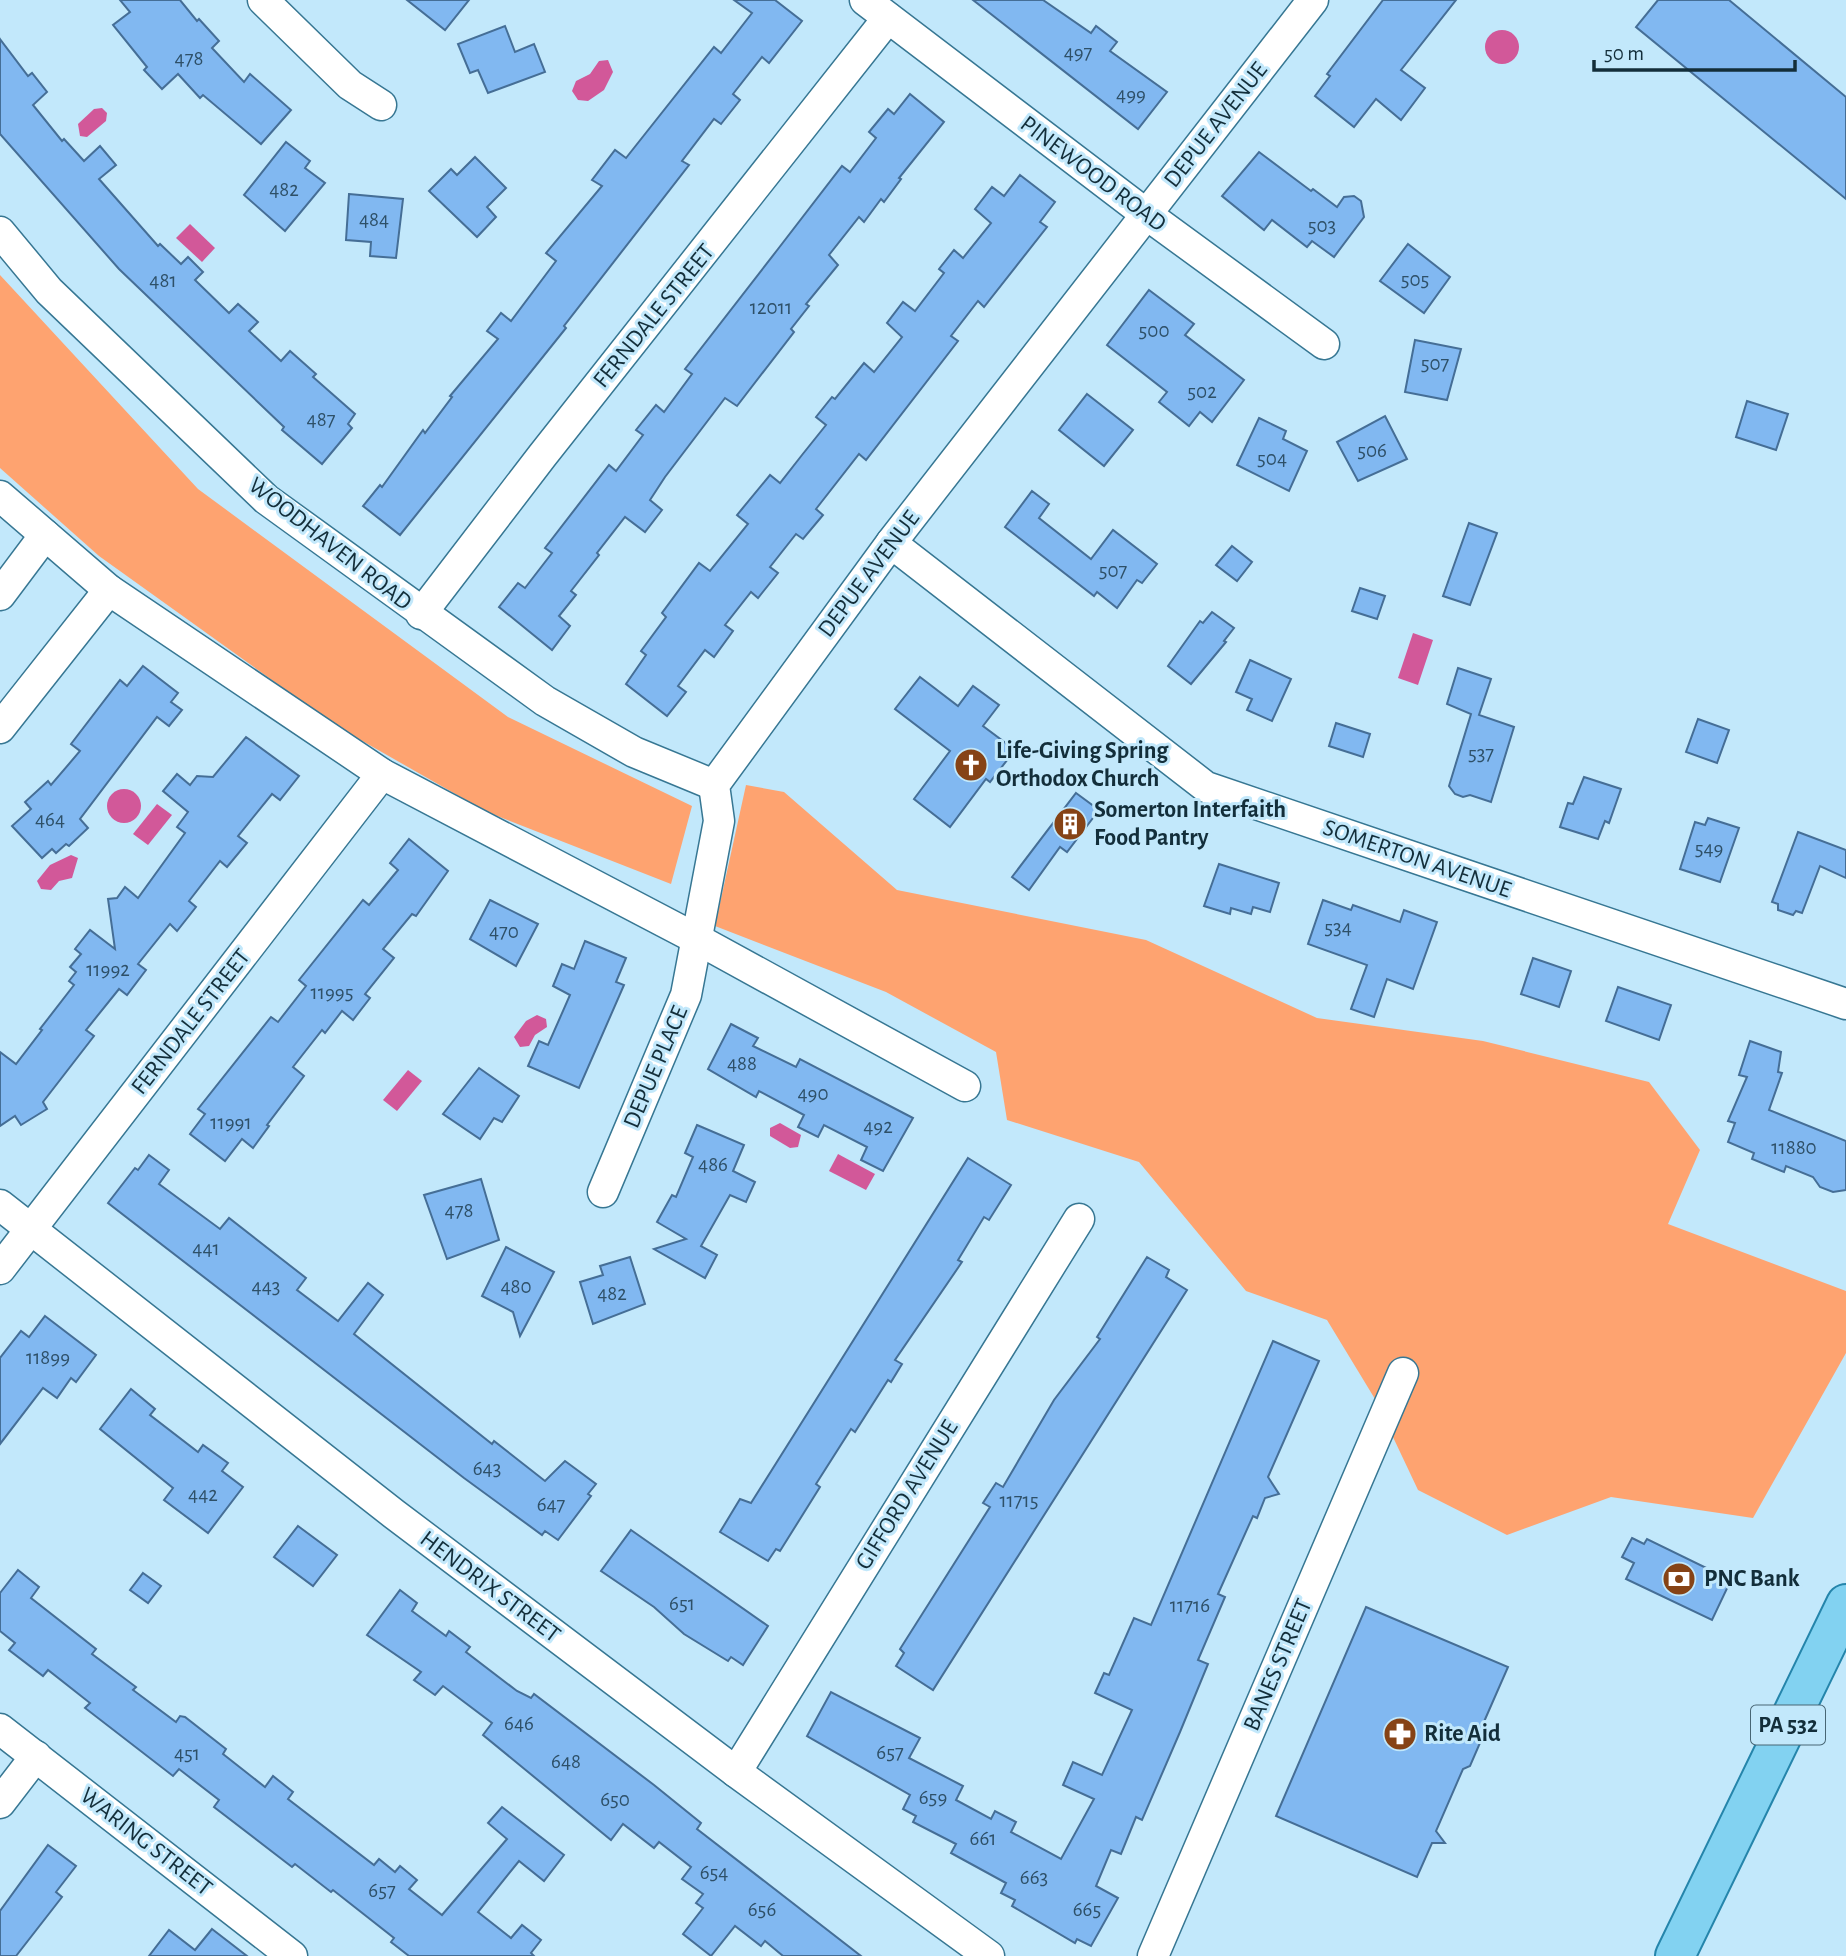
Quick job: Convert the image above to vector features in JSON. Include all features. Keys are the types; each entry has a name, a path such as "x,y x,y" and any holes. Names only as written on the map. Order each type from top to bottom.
{"main road":[{"name":"PA 532","path":"1675,1956 1846,1604"}],"street":[{"path":"263,0 350,85 381,105"},
{"name":"DEPUE AVENUE","path":"714,785 891,543 1312,0"},
{"name":"PINEWOOD ROAD","path":"876,9 1146,214 1324,344"},
{"name":"FERNDALE STREET","path":"421,614 876,9"},
{"name":"WOODHAVEN ROAD","path":"0,232 49,291 266,499 421,614 545,701 634,752 714,785"},
{"path":"0,496 109,590 382,774 695,938 965,1086"},
{"path":"0,595 45,535"},
{"name":"SOMERTON AVENUE","path":"891,543 1206,787 1846,1004"},
{"path":"0,728 109,590"},
{"name":"FERNDALE STREET","path":"0,1269 382,774"},
{"path":"695,938 719,821 714,785"},
{"name":"DEPUE PLACE","path":"603,1192 686,996 695,938"},
{"name":"HENDRIX STREET","path":"0,1206 394,1514 736,1772 989,1956"},
{"name":"GIFFORD AVENUE","path":"736,1772 1079,1219"},
{"name":"BANES STREET","path":"1153,1956 1403,1373"},
{"name":"WARING STREET","path":"0,1729 292,1956"},
{"path":"0,1803 36,1756"}],"shaded area":[{"path":"1502,30 1514,35 1519,47 1514,59 1502,64 1490,59 1485,47 1490,35"},
{"path":"608,60 613,72 604,90 588,101 578,100 572,91 576,81 590,74 599,61"},
{"path":"102,108 107,113 106,121 87,137 80,136 78,124 94,109"},
{"path":"190,224 215,248 202,262 176,238"},
{"path":"0,275 198,489 508,717 692,806 671,884 487,812 336,726 99,556 0,468"},
{"path":"1413,633 1433,640 1418,685 1398,678"},
{"path":"746,785 784,792 897,890 1146,940 1317,1018 1483,1041 1649,1082 1700,1150 1668,1224 1846,1291 1846,1353 1753,1518 1611,1497 1507,1535 1418,1490 1375,1399 1327,1320 1246,1291 1139,1162 1007,1120 996,1052 886,992 715,926"},
{"path":"124,789 136,794 141,806 136,818 124,823 112,818 107,806 112,794"},
{"path":"157,804 172,815 148,845 133,834"},
{"path":"71,855 78,858 72,878 59,881 51,890 41,889 37,881 50,865"},
{"path":"537,1015 546,1019 547,1027 535,1035 529,1046 520,1047 514,1037 526,1021"},
{"path":"408,1070 422,1081 397,1111 383,1100"},
{"path":"780,1123 801,1135 798,1147 790,1148 770,1136 770,1128"},
{"path":"838,1154 875,1174 866,1190 829,1171"}],"building":[{"path":"120,0 180,0 197,21 199,19 219,41 212,48 244,82 250,74 291,110 261,144 203,95 200,98 178,74 162,89 144,70 147,67 113,25 130,12"},
{"path":"407,0 469,0 445,30"},
{"path":"734,0 775,0 802,21 769,63 762,57 733,94 740,100 721,124 714,119 682,161 689,165 564,326 566,328 400,535 363,506 380,485 382,487 423,430 425,433 452,397 450,396 498,339 487,331 501,313 511,321 556,261 546,253 602,186 592,180 615,150 626,158 714,47 721,53 752,13"},
{"path":"973,0 1043,0 1091,33 1096,26 1117,42 1110,51 1167,92 1138,129"},
{"path":"1383,0 1456,0 1401,70 1425,88 1401,120 1376,99 1354,127 1315,96 1330,76 1327,74"},
{"path":"1658,0 1729,0 1846,97 1846,199 1636,27"},
{"path":"505,26 515,52 534,44 545,72 488,93 478,70 470,73 458,44"},
{"path":"0,39 28,76 32,73 47,92 33,105 62,141 64,139 84,161 100,146 116,165 99,179 158,246 160,244 181,264 188,257 203,272 195,280 229,313 238,304 258,322 249,331 281,361 290,351 316,374 313,377 355,414 348,424 352,428 322,464 282,430 284,427 119,269 0,134"},
{"path":"910,94 944,122 899,178 901,179 884,202 881,199 864,222 859,217 829,255 838,265 806,304 809,306 791,329 794,332 737,406 725,398 665,477 650,500 662,510 645,532 625,517 597,553 599,555 571,591 576,595 559,616 570,626 552,650 499,607 518,583 525,588 552,553 545,548 609,465 616,471 643,435 636,430 656,405 664,412 692,374 685,369 842,166 850,172 876,138 869,132 888,109 894,114"},
{"path":"286,142 310,161 305,168 325,183 285,231 244,195"},
{"path":"1259,152 1337,207 1344,197 1354,196 1361,201 1364,217 1334,257 1312,241 1307,247 1272,220 1264,230 1222,196"},
{"path":"475,157 506,188 487,207 496,217 477,237 429,191 451,169 457,175"},
{"path":"1020,175 1055,202 1040,222 1047,227 984,307 978,301 951,336 958,341 866,460 859,454 816,509 823,515 803,539 796,534 770,567 778,573 758,598 751,592 725,625 733,631 714,657 705,650 678,686 686,692 667,716 626,684 646,655 641,651 666,617 662,613 699,563 710,571 748,524 737,515 770,475 780,483 826,425 816,417 832,397 835,399 864,363 874,372 902,337 887,323 903,302 915,311 944,273 939,269 954,250 963,258 991,223 975,209 992,187 1004,196"},
{"path":"349,194 403,199 396,258 370,256 371,242 346,240"},
{"path":"1408,244 1450,277 1424,313 1380,281"},
{"path":"1149,290 1194,324 1185,335 1244,380 1212,422 1200,412 1189,426 1159,402 1167,392 1107,345"},
{"path":"1415,340 1461,349 1447,400 1405,392"},
{"path":"1087,394 1133,430 1104,466 1059,430"},
{"path":"1747,401 1788,414 1776,450 1736,437"},
{"path":"1385,416 1407,459 1358,481 1337,442"},
{"path":"1259,418 1286,431 1283,439 1307,451 1289,491 1237,465"},
{"path":"1032,491 1049,504 1039,518 1091,559 1113,530 1157,564 1142,583 1137,580 1117,608 1097,592 1094,596 1005,527"},
{"path":"1469,523 1497,533 1470,605 1443,596"},
{"path":"1232,546 1252,562 1237,581 1216,565"},
{"path":"1360,588 1385,596 1377,619 1352,611"},
{"path":"1212,612 1234,628 1224,641 1226,642 1191,684 1168,666 1200,621 1203,623"},
{"path":"1250,660 1291,679 1272,721 1247,710 1252,699 1236,692"},
{"path":"143,666 178,693 171,702 182,710 169,726 157,717 80,819 88,828 69,846 66,844 56,853 52,849 42,858 12,826 31,809 25,802 48,781 51,785 80,751 71,744 120,680 127,686"},
{"path":"1458,668 1491,679 1479,715 1514,727 1491,802 1470,795 1463,797 1455,794 1449,786 1471,714 1447,704"},
{"name":"Life-Giving Spring Orthodox Church","path":"920,677 958,706 973,686 999,705 983,726 1015,750 990,782 986,779 950,827 914,799 950,751 895,709"},
{"path":"1698,719 1729,730 1717,763 1686,752"},
{"path":"1336,723 1370,734 1363,757 1329,746"},
{"path":"246,737 299,776 280,800 272,794 238,836 247,843 227,867 220,861 189,901 196,907 177,931 170,924 138,964 146,970 127,995 119,989 86,1030 94,1036 43,1102 47,1109 21,1125 15,1116 0,1126 0,1052 16,1064 42,1030 40,1029 74,985 69,981 76,972 70,967 81,954 75,949 90,930 115,949 108,899 117,898 125,887 138,898 185,833 177,827 188,812 163,791 177,774 190,785 197,776 213,777"},
{"path":"1584,777 1621,789 1609,823 1605,821 1598,839 1560,827 1568,803 1573,804"},
{"path":"1076,793 1099,810 1067,852 1060,847 1029,890 1012,877"},
{"path":"1708,818 1739,828 1720,882 1680,869 1695,822 1705,825"},
{"path":"1798,832 1846,850 1846,878 1820,866 1802,913 1796,911 1793,915 1778,910 1778,904 1772,902"},
{"path":"409,839 448,871 416,916 412,914 383,949 394,958 365,994 370,998 353,1020 342,1011 325,1033 322,1030 293,1067 304,1076 253,1148 242,1139 225,1161 190,1134 205,1114 198,1109 271,1017 278,1022 306,986 299,980 363,900 369,905 398,870 390,863"},
{"path":"1219,864 1279,883 1270,912 1253,907 1251,914 1231,908 1230,914 1204,906"},
{"path":"490,900 538,924 516,966 470,939"},
{"path":"1323,900 1351,910 1353,905 1400,922 1404,910 1437,922 1413,989 1387,979 1374,1017 1351,1009 1367,965 1308,944"},
{"path":"585,941 626,958 616,982 624,985 579,1088 528,1066 539,1041 548,1045 570,995 553,986 562,964 574,969"},
{"path":"1533,958 1571,971 1559,1007 1521,994"},
{"path":"1618,987 1671,1005 1659,1040 1606,1021"},
{"path":"731,1024 758,1038 753,1046 796,1067 800,1059 913,1118 883,1171 861,1160 867,1147 824,1125 818,1137 798,1127 804,1115 759,1091 756,1097 708,1069"},
{"path":"1750,1041 1781,1052 1778,1072 1782,1073 1769,1110 1846,1141 1846,1190 1833,1192 1820,1187 1813,1177 1786,1166 1784,1172 1752,1159 1754,1153 1728,1142 1735,1123 1728,1121 1747,1077 1739,1075"},
{"path":"479,1068 519,1096 502,1122 494,1118 480,1139 443,1114"},
{"path":"697,1125 744,1145 733,1171 755,1182 746,1202 730,1195 701,1246 717,1255 705,1278 654,1249 686,1239 657,1222 672,1195 676,1197 693,1157 685,1153"},
{"path":"149,1155 169,1170 159,1184 220,1229 229,1218 306,1278 297,1290 338,1321 368,1283 383,1295 354,1334 492,1444 494,1441 545,1481 565,1461 596,1484 588,1494 591,1496 558,1540 545,1531 542,1535 464,1478 108,1203 135,1168 138,1170"},
{"path":"968,1158 1011,1185 989,1220 984,1217 958,1260 962,1262 895,1360 902,1364 891,1382 888,1380 855,1432 851,1429 816,1484 820,1487 780,1551 776,1549 768,1561 720,1532 740,1499 751,1503"},
{"path":"481,1179 499,1240 447,1259 424,1195"},
{"path":"506,1247 554,1272 520,1336 513,1312 482,1296"},
{"path":"630,1257 645,1304 593,1324 580,1282 603,1275 600,1266"},
{"path":"1147,1257 1169,1270 1166,1277 1187,1290 933,1690 896,1666 904,1653 900,1649 990,1507 983,1503 996,1483 1003,1487 1054,1400 1100,1339 1097,1337"},
{"path":"45,1316 96,1355 76,1382 71,1378 57,1398 43,1388 0,1444 0,1358 21,1331 29,1337"},
{"path":"1273,1341 1319,1361 1268,1477 1279,1494 1265,1498 1257,1518 1253,1516 1218,1594 1225,1597 1198,1660 1208,1664 1180,1732 1142,1820 1136,1817 1121,1854 1111,1850 1096,1886 1118,1898 1091,1946 1077,1939 1075,1943 1012,1906 1015,1900 1001,1893 1006,1883 951,1853 956,1844 913,1822 916,1816 903,1809 910,1795 807,1736 831,1692 920,1738 909,1758 963,1786 956,1800 991,1819 995,1811 1016,1822 1011,1832 1061,1859 1094,1799 1063,1785 1073,1762 1102,1775 1132,1710 1095,1693 1104,1673 1109,1675 1134,1618 1151,1625"},
{"path":"131,1389 155,1409 150,1415 198,1452 203,1445 228,1463 222,1471 243,1487 208,1533 164,1500 173,1488 100,1429"},
{"path":"298,1526 337,1555 313,1586 274,1557"},
{"path":"631,1530 768,1626 743,1665 731,1657 728,1661 684,1634 654,1607 601,1571"},
{"name":"PNC Bank","path":"1632,1538 1644,1544 1647,1539 1731,1580 1712,1620 1626,1579 1634,1563 1622,1557"},
{"path":"18,1570 39,1587 31,1598 96,1649 92,1654 136,1687 133,1690 176,1722 180,1716 185,1717 226,1749 223,1754 265,1787 273,1776 293,1792 288,1799 374,1865 379,1859 395,1872 400,1866 417,1880 409,1889 442,1915 507,1839 488,1823 502,1807 564,1855 544,1881 519,1861 478,1912 511,1938 522,1925 541,1940 531,1953 534,1956 409,1956 391,1942 394,1938 333,1890 331,1892 295,1864 292,1867 214,1807 219,1800 179,1769 173,1776 85,1708 90,1703 48,1670 43,1676 9,1650 15,1643 0,1631 0,1593"},
{"path":"143,1573 161,1586 148,1603 130,1590"},
{"path":"400,1590 417,1603 412,1611 446,1636 449,1631 470,1647 466,1652 517,1691 531,1698 534,1694 654,1785 701,1823 697,1829 861,1956 783,1956 765,1941 761,1946 735,1926 711,1956 683,1934 703,1908 696,1903 703,1894 682,1879 691,1867 659,1842 654,1848 623,1824 611,1840 483,1735 492,1723 443,1686 435,1695 414,1680 421,1672 367,1635"},
{"path":"1366,1607 1508,1667 1483,1724 1486,1729 1470,1766 1463,1769 1436,1831 1445,1843 1432,1843 1417,1877 1276,1816"},
{"path":"48,1845 76,1866 56,1892 62,1897 16,1956 0,1956 0,1911"},
{"path":"212,1929 247,1956 149,1956 169,1930 195,1950"}],"place":[{"name":"Life-Giving Spring Orthodox Church","path":"971,765"},
{"name":"Somerton Interfaith Food Pantry","path":"1070,824"},
{"name":"PNC Bank","path":"1679,1579"},
{"name":"Rite Aid","path":"1400,1734"}]}
